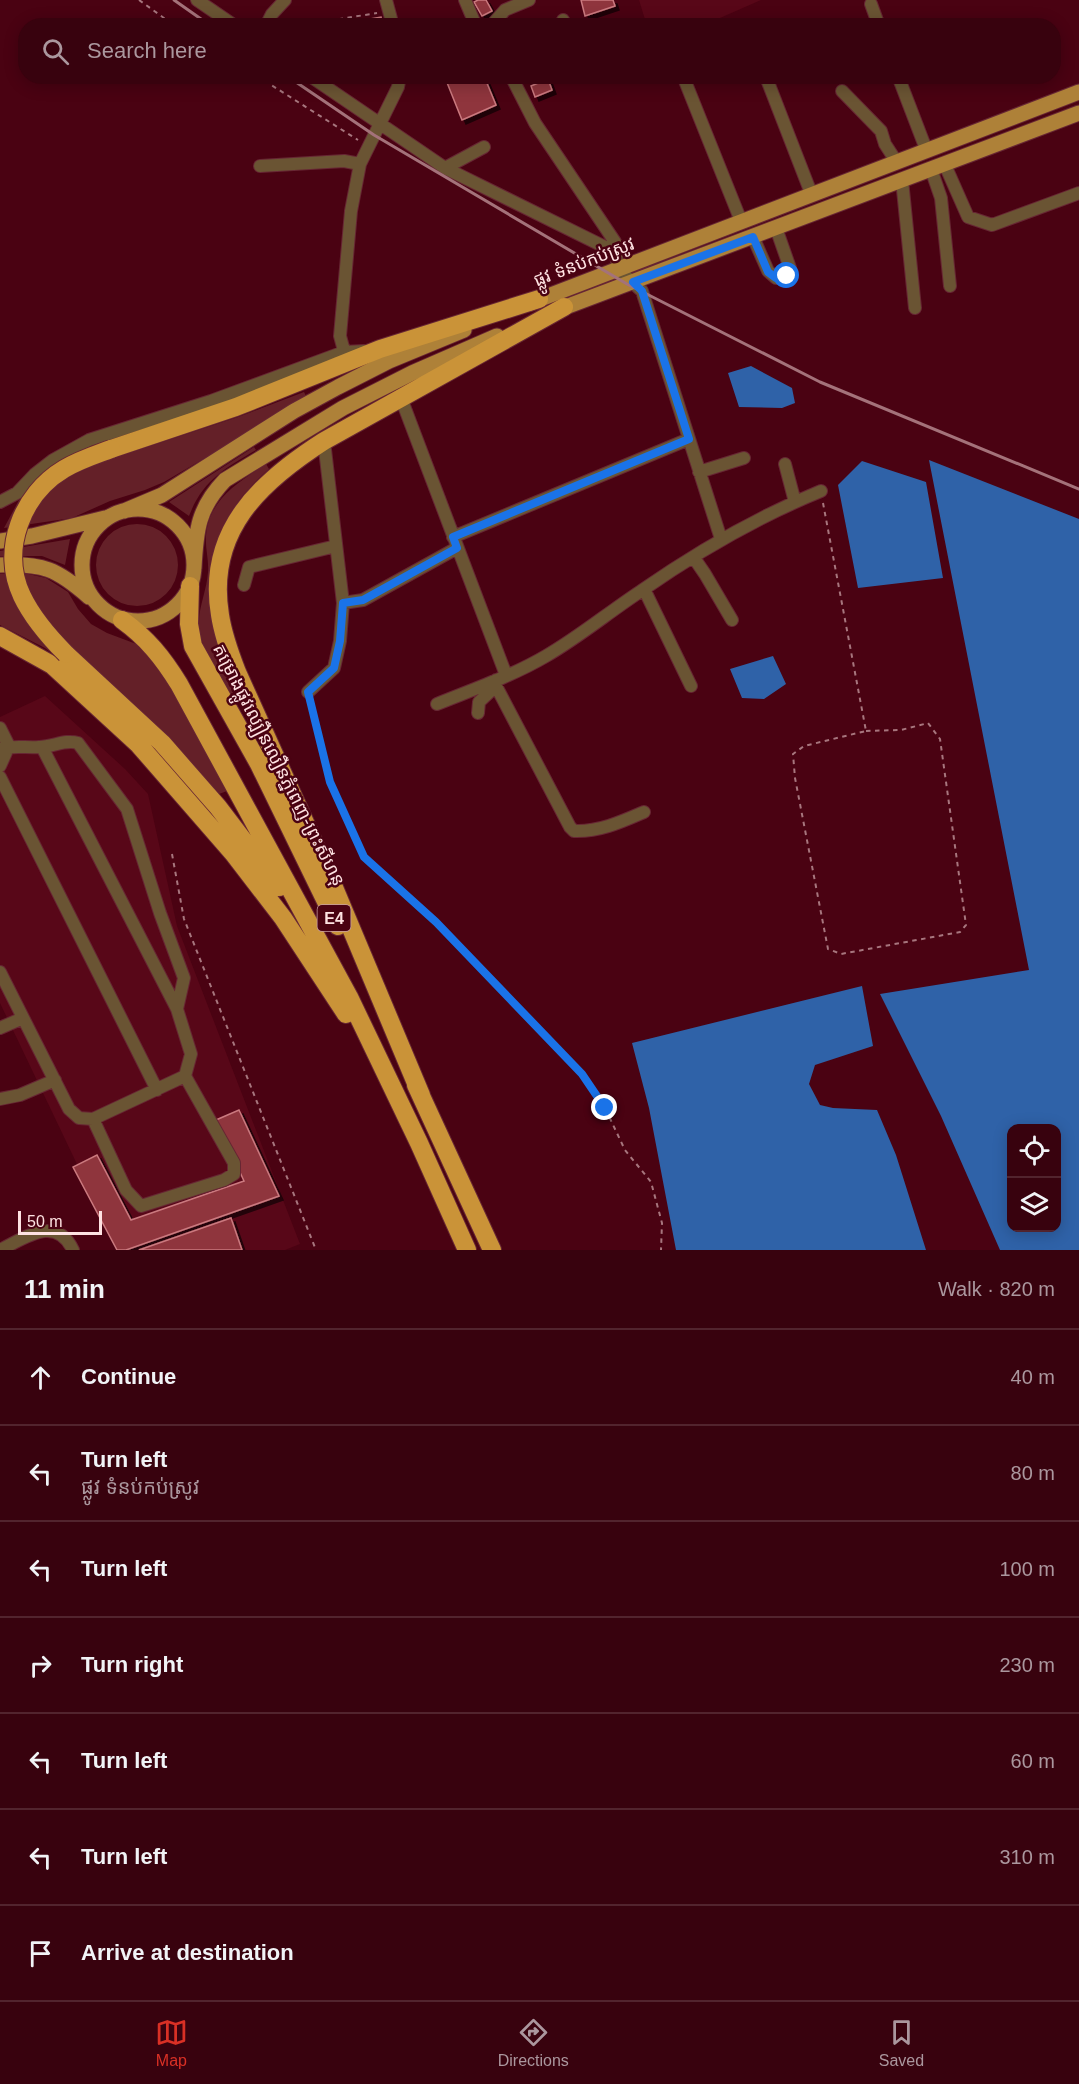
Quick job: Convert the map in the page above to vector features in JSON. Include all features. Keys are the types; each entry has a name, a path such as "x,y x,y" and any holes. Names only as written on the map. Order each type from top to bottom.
{"highway":[{"path":"349,997 276,883 218,807 162,743 66,654 32,616 15,575 16,531 21,516 33,497 46,482 64,469 111,449 236,407 346,358 380,350 539,299"},
{"path":"421,1095 330,878 237,672 225,639 220,615 218,594 223,552 230,532 254,496 293,461 324,441 564,307"},
{"name":"គម្រោងផ្លូវល្បឿនលឿនភ្នំពេញ-ព្រះសីហនុ","path":"192,577 189,624 193,646 259,764 421,1095 492,1250"},
{"name":"E4","path":"122,620 150,642 165,661 349,997 467,1250"},
{"path":"0,636 52,665 100,708 139,745 232,853 283,918 339,1003 419,1143"}],"main road":[{"name":"ផ្លូវ ទំនប់កប់ស្រូវ","path":"124,511 162,495 294,411 389,361 539,299 1079,92"},
{"name":"ផ្លូវ ទំនប់កប់ស្រូវ","path":"192,577 195,536 201,514 211,494 225,480 343,408 412,373 564,307 1079,113"},
{"name":"E4","path":"122,620 107,613 95,602 85,585 82,566 84,547 94,530 108,518 124,511 141,509 158,513 173,522 184,535 192,551 192,577"},
{"path":"0,541 108,518"},
{"path":"0,565 25,564 44,567 65,577 95,602"},
{"path":"122,620 138,622 155,619 170,612 182,600 192,577"}],"street":[{"path":"197,0 223,18"},
{"path":"270,18 285,0"},
{"path":"465,0 473,18"},
{"path":"498,18 505,10 528,0"},
{"path":"871,4 876,18"},
{"path":"322,84 445,168 615,252"},
{"path":"0,502 17,493 35,474 53,460 89,440 346,358 340,336 351,211 360,164 399,84"},
{"path":"519,84 535,123 615,242 619,270 642,291 721,539"},
{"path":"687,84 741,221"},
{"path":"769,84 812,193"},
{"path":"901,84 926,149"},
{"path":"842,91 881,131 885,144 896,161"},
{"path":"445,168 484,147"},
{"path":"260,166 344,161 360,164"},
{"path":"938,167 968,217 992,225 1079,193"},
{"path":"938,167 950,286"},
{"path":"902,180 915,308"},
{"path":"753,237 768,272 776,278 787,276 790,268 776,228"},
{"path":"401,398 455,542 499,680 570,827 574,831 597,829 617,824 644,812"},
{"path":"343,603 363,600 455,542 689,439"},
{"path":"308,692 334,668 340,641 343,603 324,441"},
{"path":"699,472 744,458"},
{"path":"785,464 795,502"},
{"path":"437,704 499,680 546,656 721,539 821,491"},
{"path":"244,585 249,567 336,546"},
{"path":"694,558 732,620"},
{"path":"644,589 691,686"},
{"path":"478,713 479,702 499,680"},
{"path":"0,728 5,748 0,766"},
{"path":"5,748 42,747 71,741 78,743 127,809 160,913 184,978 177,1009"},
{"path":"42,747 177,1009 191,1054 185,1076 234,1163 234,1174 224,1180 141,1206 126,1190 93,1119"},
{"path":"0,777 4,797 157,1090"},
{"path":"0,972 69,1109 79,1118 93,1119 185,1076"},
{"path":"0,1028 23,1018"},
{"path":"0,1099 20,1095 55,1080"},
{"path":"0,1250 39,1231 52,1230 70,1244 73,1250"}],"path":[{"path":"139,0 164,18"},
{"path":"333,18 388,5"},
{"path":"270,84 369,147"},
{"path":"821,491 866,731"},
{"path":"308,692 330,782 364,857 436,922 582,1074 605,1108 625,1150 651,1182 662,1223 662,1250"},
{"path":"928,723 940,738 966,925 960,932 841,954 828,949 795,778 793,754 804,746 866,731 901,730 928,723"},
{"path":"172,854 184,919 316,1250"}],"shaded area":[{"path":"639,0 761,0 720,18 645,18"},
{"path":"304,392 307,398 164,482 110,501 72,518 4,528 19,500 99,463 238,417"},
{"path":"254,447 256,450 224,470 208,484 189,516 169,502"},
{"path":"266,464 269,469 244,494 226,520 215,546 210,573 210,601 215,630 236,692 229,694 210,660 200,631 199,616 208,572 206,536 208,523 212,512 227,493"},
{"path":"137,524 153,527 166,536 175,549 178,565 175,581 166,594 153,603 137,606 121,603 108,594 99,581 96,565 99,549 108,536 121,527"},
{"path":"70,539 65,565 42,556 0,556 0,551"},
{"path":"24,573 46,578 68,592 78,609 91,624 107,633 139,645 163,673 227,791 219,794 168,739 45,648 0,625 0,574"},
{"path":"45,696 125,769 148,794 177,926 300,1244 285,1250 118,1250 0,1003 0,717"}],"water":[{"path":"751,366 792,388 795,403 782,408 739,407 728,373"},
{"path":"929,460 1079,519 1079,1250 1000,1250 941,1116 880,994 1029,970"},
{"path":"862,461 926,482 943,578 858,588 838,485"},
{"path":"773,656 786,684 764,699 742,698 730,669"},
{"path":"862,986 873,1046 815,1065 809,1084 820,1105 833,1108 877,1110 896,1155 926,1250 676,1250 649,1108 632,1043"}],"building":[{"path":"486,0 492,11 482,16 474,2"},
{"path":"581,0 613,0 615,6 585,16"},
{"path":"448,84 487,84 496,105 462,120"},
{"path":"550,84 552,90 535,97 531,86"},
{"path":"239,1110 279,1196 126,1250 117,1250 73,1167 97,1155 131,1220 244,1181 216,1120"},
{"path":"231,1218 242,1250 139,1250"}],"railway":[{"path":"174,0 200,18"},
{"path":"299,84 374,135 627,284 820,382 1079,489"}],"route":[{"path":"605,1108 582,1074 436,922 364,857 330,782 308,692 334,668 340,641 343,603 363,600 457,548 453,537 689,439 642,291 633,282 753,237 768,272 776,278 787,276"}]}
